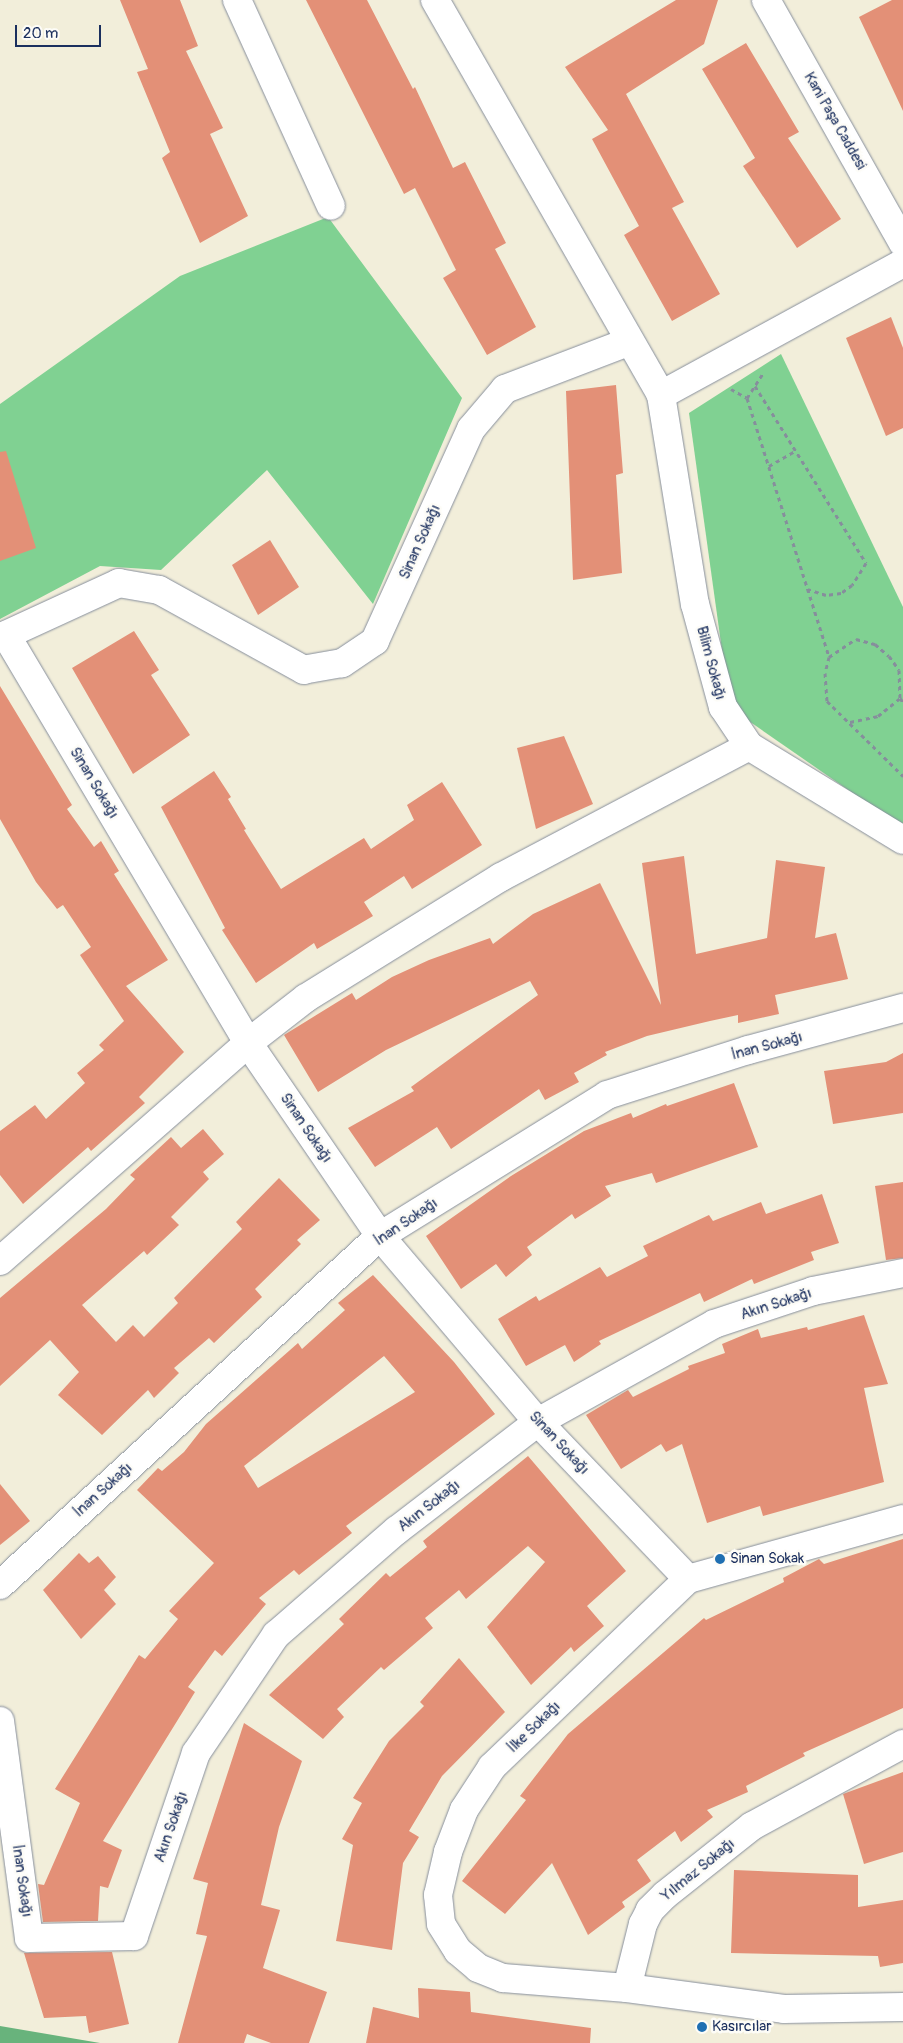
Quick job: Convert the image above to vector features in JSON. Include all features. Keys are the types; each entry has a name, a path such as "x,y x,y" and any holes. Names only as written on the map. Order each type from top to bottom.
{"street":[{"path":"237,0 331,206"},
{"path":"435,0 628,342 661,395 710,370 903,263"},
{"name":"Kani Paşa Caddesi","path":"766,0 903,243"},
{"name":"Sinan Sokağı","path":"628,342 505,389 471,429 375,641 342,663 304,670 160,590 119,583 6,635 248,1043 380,1236 538,1422 688,1580"},
{"name":"Bilim Sokağı","path":"661,395 695,604 722,707 749,746 903,840"},
{"path":"0,1260 248,1043 306,998 501,877 749,746"},
{"name":"İnan Sokağı","path":"0,1585 380,1236 607,1095 748,1050 903,1008"},
{"name":"Akın Sokağı","path":"134,1936 196,1753 276,1636 397,1530 538,1422 714,1324 813,1291 903,1273"},
{"name":"İlke Sokağı","path":"627,1988 503,1978 478,1968 458,1951 441,1924 438,1896 448,1852 464,1810 492,1767 688,1580 903,1519"},
{"name":"İnan Sokağı","path":"0,1721 29,1938 134,1936"},
{"name":"Yılmaz Sokağı","path":"627,1988 643,1924 650,1910 665,1895 752,1826 903,1744"},
{"path":"627,1988 784,2009 884,2010 903,2006"}],"path":[{"path":"710,370 720,382 747,398 829,657 825,673 827,701 903,776"},
{"path":"755,386 866,563 852,585 840,593 826,595 808,588"},
{"path":"769,466 796,451"},
{"path":"829,657 856,639 875,644 889,656 899,670 900,698 903,702"},
{"path":"850,722 878,716 891,709 900,698"}],"green space":[{"path":"328,217 462,398 373,604 267,470 161,570 100,566 0,619 0,404 180,276"},
{"path":"781,354 903,607 903,828 730,708 689,413"},
{"path":"0,2026 100,2043 0,2043"}],"building":[{"path":"120,0 180,0 198,46 186,51 223,128 210,134 248,216 200,243 162,158 170,152 137,72 148,69"},
{"path":"306,0 367,0 413,89 415,87 453,168 465,162 506,243 495,249 536,327 487,355 443,278 456,270 415,188 404,194"},
{"path":"676,0 718,0 704,44 626,94 684,202 672,208 720,294 672,321 624,235 639,226 592,139 608,130 565,67"},
{"path":"892,0 903,0 903,111 859,17"},
{"path":"746,43 799,132 788,138 841,219 797,248 743,166 755,158 702,69"},
{"path":"891,317 903,348 903,428 886,436 846,338"},
{"path":"616,385 623,473 616,475 622,573 573,580 566,391"},
{"path":"6,451 36,548 0,561 0,452"},
{"path":"270,540 299,587 258,615 232,565"},
{"path":"134,631 159,670 151,675 190,735 133,774 72,668"},
{"path":"0,686 72,805 67,809 94,847 101,841 119,871 114,874 168,960 126,986 184,1052 139,1097 145,1103 91,1151 88,1147 23,1204 0,1175 0,1131 35,1105 46,1119 85,1083 77,1073 104,1050 99,1045 124,1021 80,955 91,947 63,905 57,909 36,882 0,819"},
{"path":"564,736 593,804 536,829 517,748"},
{"path":"214,771 231,797 228,799 246,829 244,830 281,889 364,838 371,849 414,820 407,805 442,782 482,845 412,889 404,876 364,902 373,916 317,949 314,943 256,983 222,930 225,928 161,807"},
{"path":"684,856 696,954 767,938 776,860 825,867 815,938 836,933 848,979 775,995 779,1014 738,1023 738,1015 710,1021 647,1036 605,1052 607,1055 574,1073 579,1082 545,1100 539,1089 451,1149 437,1127 375,1167 348,1128 414,1091 411,1087 538,995 530,981 386,1050 318,1092 284,1035 352,993 356,1000 392,977 429,960 490,938 493,944 533,914 600,883 661,1005 642,863"},
{"path":"903,1053 903,1113 833,1124 824,1071 886,1062"},
{"path":"734,1083 758,1147 656,1183 652,1173 605,1186 611,1196 575,1219 572,1214 527,1247 532,1255 506,1277 496,1264 461,1289 426,1236 511,1176 584,1131 631,1113 633,1118 666,1104 667,1106"},
{"path":"203,1129 224,1154 203,1172 209,1179 171,1217 179,1225 147,1255 144,1251 82,1305 116,1342 133,1325 144,1337 178,1303 174,1298 242,1229 236,1222 279,1178 320,1220 297,1240 301,1244 255,1289 262,1297 214,1343 209,1338 174,1368 179,1373 154,1398 148,1390 102,1435 58,1395 79,1372 50,1340 0,1386 0,1298 106,1209 135,1179 130,1175 171,1137 181,1148"},
{"path":"903,1182 903,1258 886,1260 875,1186"},
{"path":"822,1194 839,1243 811,1252 814,1260 754,1284 752,1279 704,1302 700,1293 599,1341 601,1344 574,1362 565,1345 526,1366 498,1319 536,1296 539,1301 600,1267 607,1277 648,1256 643,1246 709,1215 713,1221 761,1202 766,1214"},
{"path":"373,1275 454,1362 495,1414 346,1526 352,1533 299,1575 294,1570 259,1598 266,1604 222,1656 215,1650 188,1687 195,1692 103,1841 122,1850 108,1888 100,1886 98,1921 43,1922 38,1884 44,1885 80,1803 55,1789 139,1655 145,1659 178,1619 169,1611 214,1563 137,1490 158,1468 162,1471 184,1452 206,1424 298,1343 302,1349 345,1310 338,1303","holes":["384,1356 415,1392 258,1488 244,1466"]},
{"path":"864,1315 888,1384 864,1388 884,1482 763,1516 760,1506 707,1523 682,1444 666,1452 661,1444 621,1469 586,1415 628,1390 633,1397 689,1369 688,1366 725,1353 722,1344 758,1329 761,1338 807,1327 808,1330"},
{"path":"528,1456 626,1571 587,1606 604,1626 574,1652 571,1647 531,1685 487,1627 545,1562 528,1546 466,1599 459,1590 425,1618 433,1628 384,1670 381,1667 337,1709 344,1717 323,1739 269,1695 344,1624 339,1619 386,1573 390,1577 427,1547 423,1541"},
{"path":"0,1484 30,1521 0,1545"},
{"path":"903,1539 903,1708 803,1753 805,1756 746,1786 748,1792 707,1810 713,1817 681,1842 675,1831 637,1860 651,1881 622,1902 625,1907 588,1935 552,1863 505,1914 462,1881 526,1800 520,1796 568,1734 704,1618 706,1620 784,1582 783,1578 819,1559 824,1564"},
{"path":"79,1553 89,1563 98,1556 116,1577 104,1590 116,1604 81,1639 43,1590"},
{"path":"459,1658 505,1712 442,1776 409,1831 419,1837 403,1863 392,1950 336,1941 353,1845 342,1839 362,1803 353,1798 389,1741 424,1706 420,1702"},
{"path":"244,1723 302,1761 279,1827 261,1905 280,1910 263,1968 327,1992 309,2043 271,2043 247,2034 244,2043 178,2043 207,1936 196,1934 208,1883 193,1879"},
{"path":"903,1772 903,1852 864,1864 843,1794"},
{"path":"734,1870 858,1875 858,1907 903,1900 903,1963 880,1967 878,1956 731,1953"},
{"path":"112,1952 129,2024 89,2033 86,2016 44,2018 24,1953"},
{"path":"418,1988 470,1992 471,2012 591,2028 590,2043 366,2043 373,2007 419,2018"}],"place":[{"name":"Sinan Sokak","path":"720,1559"},
{"name":"Kasırcılar","path":"702,2027"}]}
